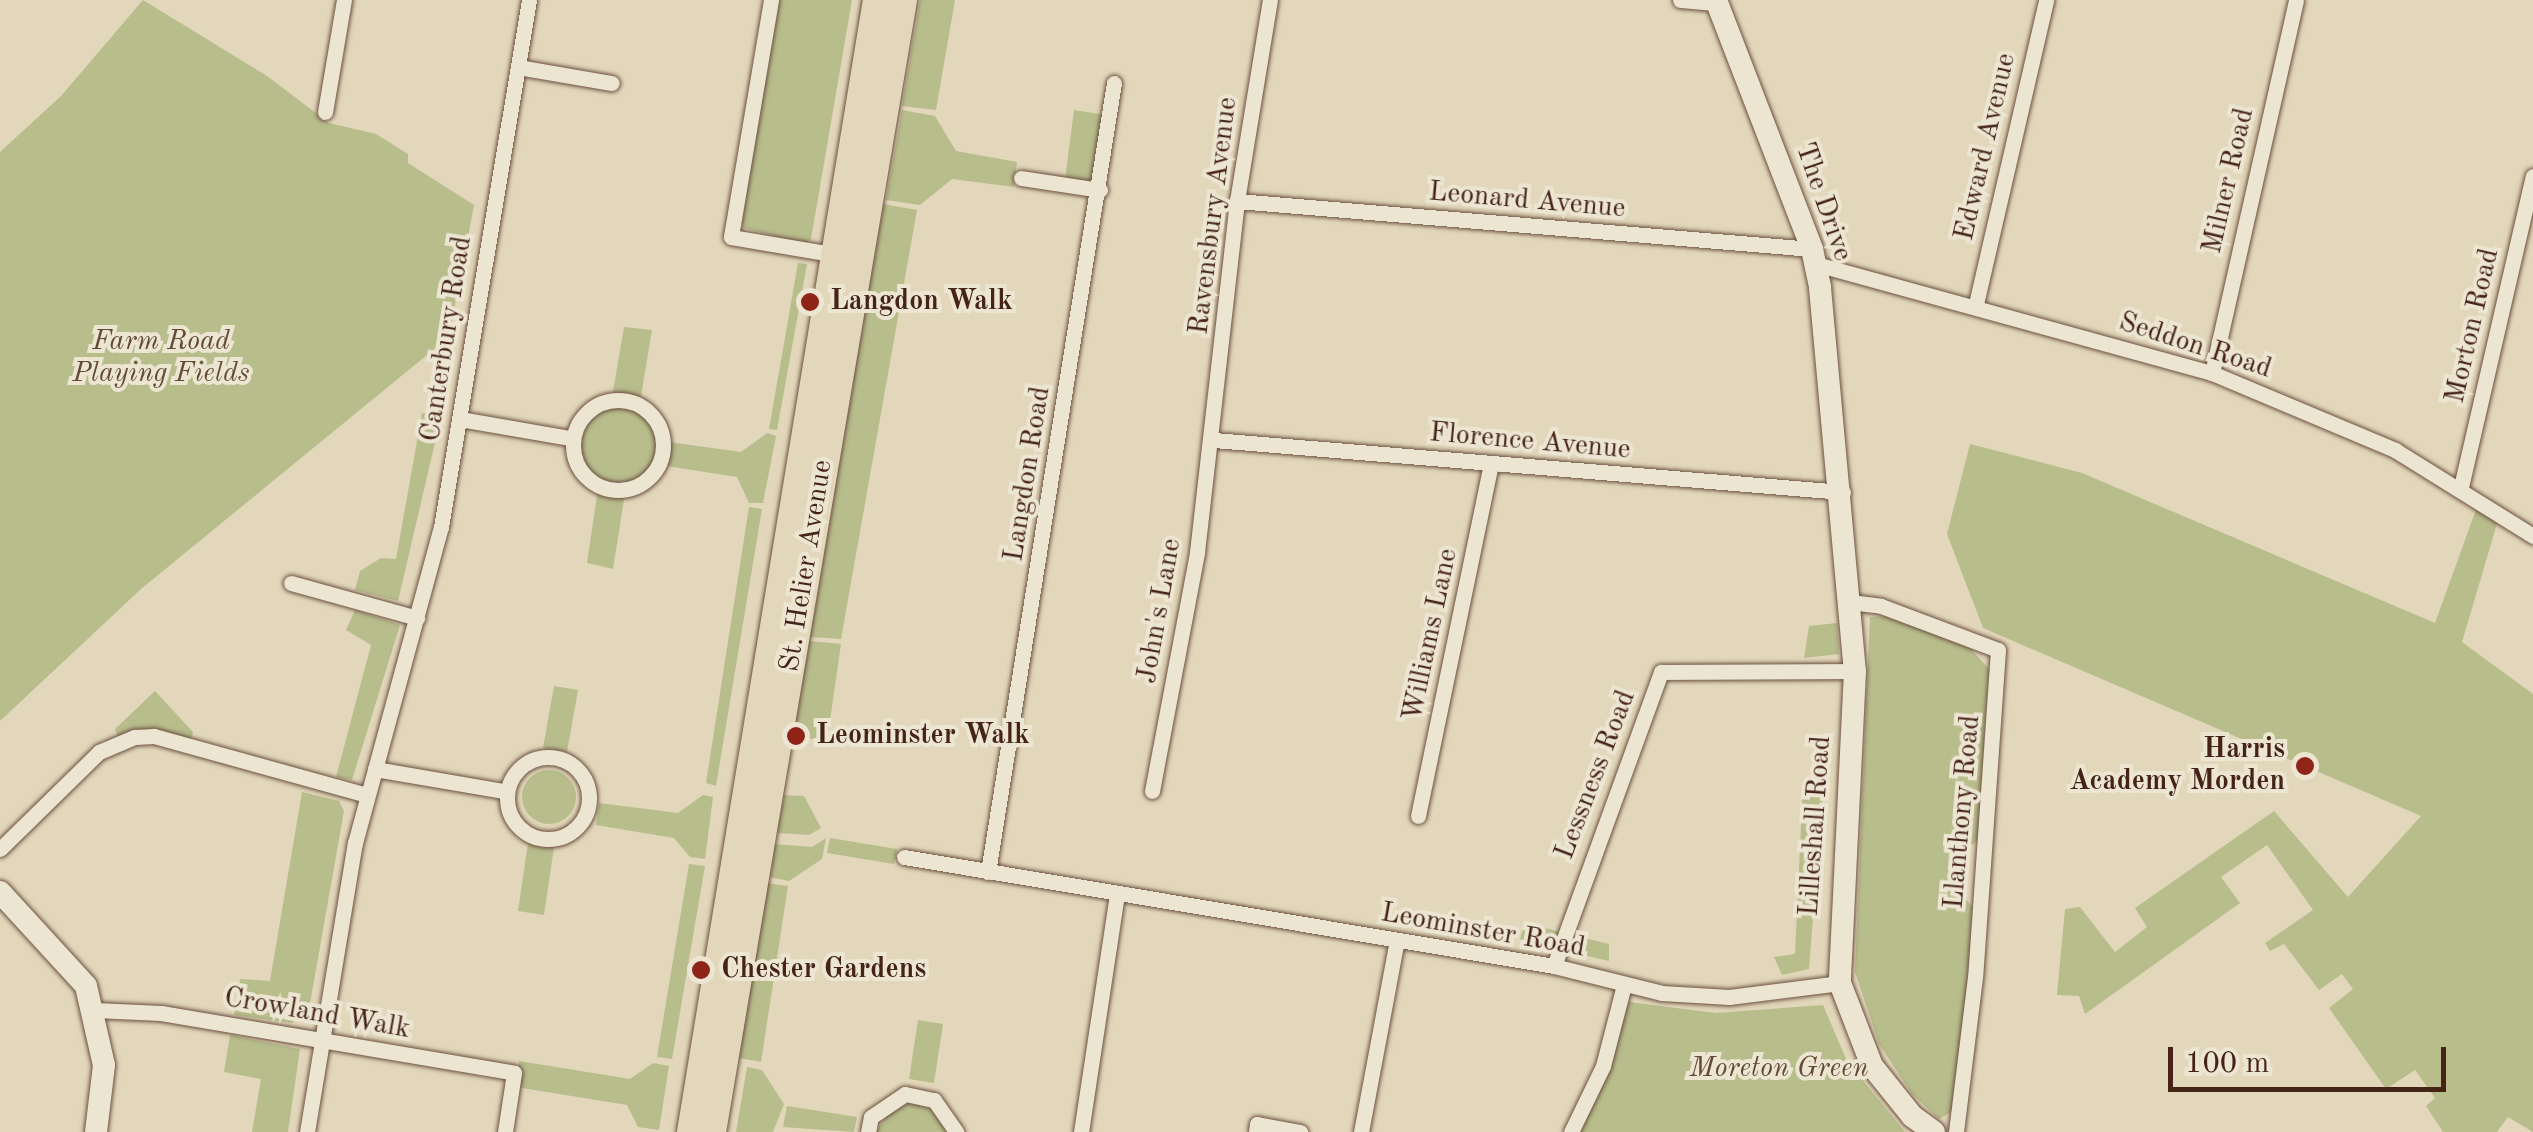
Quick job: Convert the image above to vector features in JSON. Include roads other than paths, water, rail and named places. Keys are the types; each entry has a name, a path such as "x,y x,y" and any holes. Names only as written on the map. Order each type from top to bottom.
{"highway":[{"name":"St. Helier Avenue","path":"690,1132 877,0"},
{"name":"St. Helier Avenue","path":"712,1132 903,0"}],"street":[{"path":"325,112 344,0"},
{"name":"Canterbury Road","path":"306,1132 367,796 417,618 460,419 529,0"},
{"path":"771,0 731,237 836,255"},
{"name":"Ravensbury Avenue","path":"1214,440 1238,201 1270,0"},
{"path":"1680,0 1716,2"},
{"name":"Edward Avenue","path":"1976,304 2046,0"},
{"name":"Milner Road","path":"2212,374 2296,0"},
{"name":"The Drive","path":"1716,2 1814,257 1843,492"},
{"path":"518,66 612,83"},
{"name":"Langdon Road","path":"988,872 1100,190 1114,83"},
{"name":"Morton Road","path":"2461,488 2533,176"},
{"path":"1021,178 1100,190"},
{"name":"Leonard Avenue","path":"1238,201 1814,257"},
{"name":"Seddon Road","path":"1814,257 2212,374 2350,427 2461,488 2533,536"},
{"path":"608,400 643,406 666,440 662,469 628,490 596,485 570,451 570,438 574,423 608,400"},
{"path":"460,419 570,438"},
{"name":"Florence Avenue","path":"1214,440 1843,492"},
{"name":"John's Lane","path":"1152,792 1214,440"},
{"name":"Williams Lane","path":"1418,816 1491,464"},
{"name":"Lilleshall Road","path":"1843,492 1855,672 1840,982 1872,1066 1934,1132"},
{"path":"291,583 417,618"},
{"name":"Llanthony Road","path":"1850,602 1881,606 1998,650 1976,977 1956,1132"},
{"name":"Lessness Road","path":"1554,966 1662,672 1855,672"},
{"path":"0,849 99,752 135,737 154,736 367,796"},
{"path":"542,754 569,760 588,790 586,817 560,839 537,838 515,820 504,791 542,754"},
{"path":"375,769 504,791"},
{"path":"904,857 1117,894 1081,1132"},
{"path":"0,892 75,969 95,1010 104,1065 96,1132"},
{"name":"Leominster Road","path":"1117,894 1554,966 1624,985 1729,997 1840,982"},
{"path":"1361,1132 1397,940"},
{"path":"1571,1132 1603,1066 1624,985"},
{"name":"Crowland Walk","path":"95,1010 161,1013 514,1073 504,1132"},
{"path":"868,1132 871,1118 905,1094 934,1100 956,1132"},
{"path":"1256,1132 1258,1124 1300,1132"}],"place":[{"name":"Langdon Walk","path":"810,302"},
{"name":"Leominster Walk","path":"796,736"},
{"name":"Harris Academy Morden","path":"2305,766"},
{"name":"Chester Gardens","path":"701,970"}],"park label":[{"name":"Farm Road Playing Fields","path":"161,358"},
{"name":"Moreton Green","path":"1779,1069"}]}
